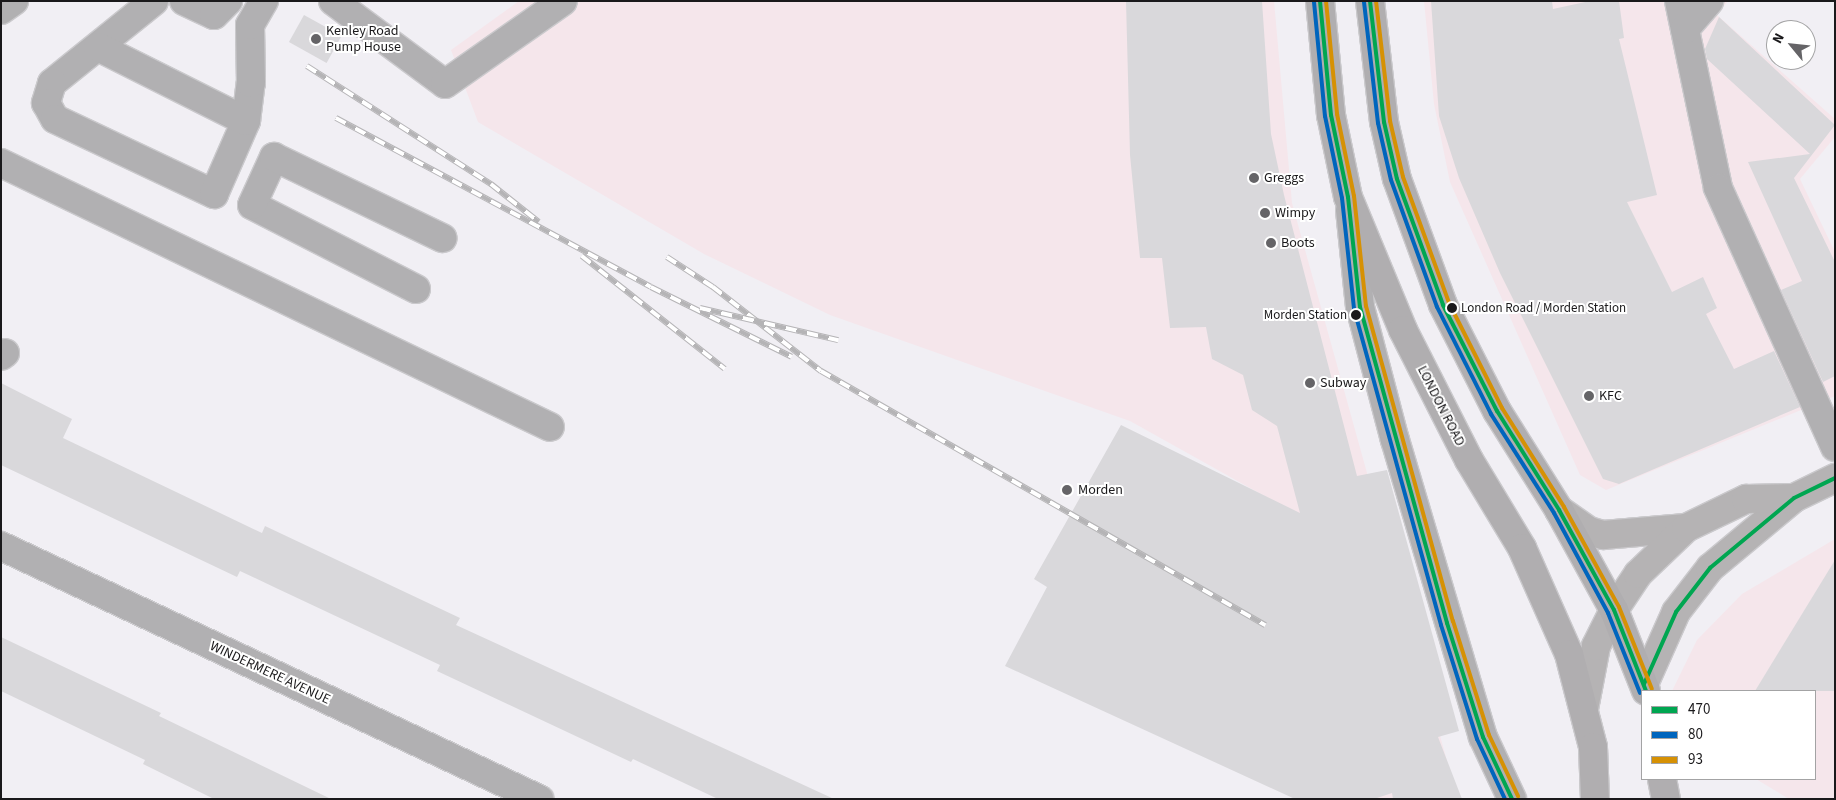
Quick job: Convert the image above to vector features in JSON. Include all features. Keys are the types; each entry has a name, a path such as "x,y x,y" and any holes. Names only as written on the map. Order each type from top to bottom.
{"highway":[{"name":"LONDON ROAD","path":"1320,1 1331,115 1348,197 1402,330 1469,460 1522,548 1568,654 1593,747 1595,799"},
{"path":"1370,1 1384,122 1397,179 1416,237 1460,340 1497,410 1559,510 1614,610 1645,688"}],"main road":[{"path":"1645,688 1659,645 1690,592 1710,568 1794,498 1835,478"},
{"path":"1584,709 1596,646 1614,610 1638,574 1686,528 1746,499 1794,498"},
{"path":"1559,510 1589,531 1603,535 1686,528"}],"street":[{"path":"1,10 14,1"},
{"path":"154,1 52,83 46,104 55,119 214,194 246,122 251,83 250,25 264,1"},
{"path":"184,1 214,15 228,1"},
{"path":"333,1 445,84 563,1"},
{"path":"1679,1 1718,188 1835,447"},
{"path":"1685,29 1709,1"},
{"path":"98,47 246,122"},
{"path":"416,289 252,205 274,157 442,238"},
{"path":"1,163 550,427"},
{"path":"1348,197 1360,307 1395,440 1480,727 1512,799"},
{"name":"WINDERMERE AVENUE","path":"1,546 539,799"}],"shaded area":[{"path":"519,1 1274,1 1292,203 1454,786 1462,799 1362,799 1277,503 1130,421 830,315 704,254 478,122 451,50"},
{"path":"1424,1 1728,1 1717,15 1766,58 1766,70 1779,70 1835,119 1835,137 1800,179 1835,252 1835,396 1606,490 1580,475 1450,182 1434,104"},
{"path":"1835,539 1835,799 1789,799 1758,780 1816,780 1816,690 1672,690 1697,640 1742,594"}],"building":[{"path":"1126,1 1262,1 1271,134 1284,195 1357,476 1387,470 1459,731 1438,737 1462,799 1393,799 1392,793 1374,799 1295,799 1005,666 1047,587 1034,579 1121,425 1300,513 1277,426 1252,410 1243,375 1212,359 1206,327 1170,328 1162,258 1140,258 1130,155"},
{"path":"1431,1 1552,1 1553,9 1590,1 1619,1 1624,38 1619,39 1657,195 1627,202 1672,292 1703,277 1717,308 1706,314 1734,369 1774,351 1800,407 1619,484 1603,479 1500,273 1459,178 1439,116"},
{"name":"Kenley Road Pump House","path":"304,15 342,36 327,63 289,42"},
{"path":"1719,17 1766,61 1766,70 1776,70 1835,125 1794,178 1835,262 1835,376 1823,382 1781,290 1802,281 1748,162 1810,154 1707,59 1705,49"},
{"path":"1,383 72,419 63,438 262,533 265,526 460,618 456,625 834,799 718,799 633,759 631,762 437,671 440,665 240,571 237,577 1,465"},
{"path":"1835,560 1835,691 1756,690"},
{"path":"1,637 161,713 159,716 331,799 214,799 143,764 145,760 1,691"}],"railway":[{"path":"307,66 491,184 539,222"},
{"path":"336,118 651,287 792,357"},
{"path":"582,256 725,369"},
{"path":"667,257 713,287 821,371 1265,625"},
{"path":"700,308 838,340"}],"transit line":[{"name":"470","path":"1320,1 1331,115 1348,197 1360,307 1447,623 1483,737 1512,799"},
{"name":"93","path":"1326,1 1337,114 1354,196 1366,306 1453,621 1489,735 1518,796"},
{"name":"470","path":"1370,1 1384,122 1397,179 1443,305 1497,411 1559,510 1614,610 1646,690"},
{"name":"93","path":"1376,1 1390,121 1403,177 1449,303 1502,408 1564,507 1619,607 1652,689"},
{"name":"80","path":"1314,2 1325,116 1342,198 1354,309 1441,625 1477,739 1505,799"},
{"name":"80","path":"1364,2 1378,123 1391,180 1437,307 1491,414 1554,513 1608,613 1640,693"},
{"name":"470","path":"1644,684 1676,612 1710,568 1794,498 1835,478"}],"place":[{"name":"Kenley Road Pump House","path":"316,39"},
{"name":"Greggs","path":"1254,178"},
{"name":"Wimpy","path":"1265,213"},
{"name":"Boots","path":"1271,243"},
{"name":"London Road / Morden Station","path":"1452,308"},
{"name":"Morden Station","path":"1356,315"},
{"name":"Subway","path":"1310,383"},
{"name":"KFC","path":"1589,396"},
{"name":"Morden","path":"1067,490"}]}
